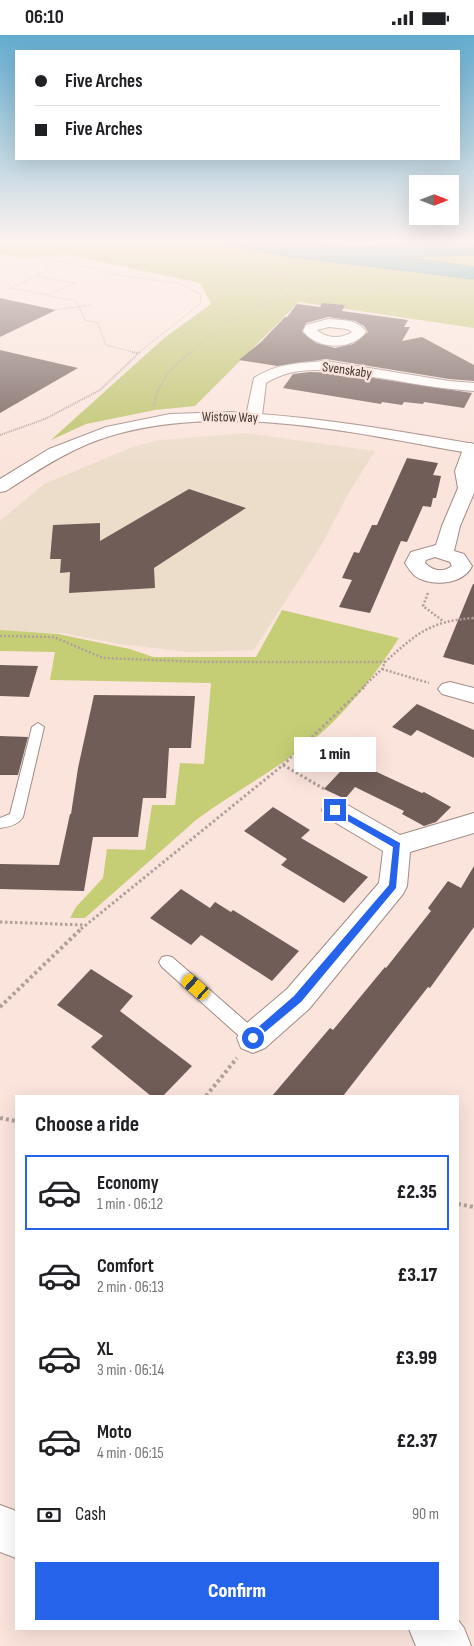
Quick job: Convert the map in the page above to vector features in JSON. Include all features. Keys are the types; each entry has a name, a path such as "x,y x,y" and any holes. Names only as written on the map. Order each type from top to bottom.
{"street":[{"path":"301,355 323,339"},
{"name":"Svenskaby","path":"254,417 259,381 301,355 326,365 449,385 474,387"},
{"name":"Wistow Way","path":"0,487 24,469 57,451 91,437 156,420 189,417 254,417 344,427 472,449"},
{"path":"434,576 416,567 415,559 423,553 444,552 451,526 467,488 464,471 472,449"},
{"path":"450,689 474,696"},
{"path":"335,810 397,846 474,823"},
{"path":"253,1038 298,999 393,886 397,846"},
{"path":"0,1527 15,1534"},
{"path":"435,1630 446,1646"}],"lane":[{"path":"0,823 7,822 16,817 38,727"},
{"path":"167,962 253,1038"}],"path":[{"path":"82,315 85,320 98,323 106,345 138,353"},
{"path":"0,435 45,419 100,390 138,353 186,315"},
{"path":"154,408 157,391 169,370 227,322 241,315"},
{"path":"0,431 6,432"},
{"path":"434,576 423,606 443,621"},
{"path":"0,1007 85,925 283,765 382,669 385,662 422,630 443,621 474,618"},
{"path":"0,636 54,637 103,658 203,662 385,662"},
{"path":"382,669 450,689"},
{"path":"283,765 340,799 335,810"},
{"path":"0,922 85,925"},
{"path":"207,1095 253,1038"},
{"path":"0,1118 15,1121"},
{"path":"459,1204 474,1207"}],"shaded area":[{"path":"245,433 375,451 348,494 322,544 254,650 189,652 119,644 62,633 0,632 0,521 44,484 135,446 160,440"}],"green space":[{"path":"196,315 286,315 195,406 155,410 86,424 51,440 163,339"},
{"path":"388,315 474,315 474,328"},
{"path":"282,610 399,638 360,692 325,730 284,761 196,820 85,918 70,918 76,907 103,878 107,849 145,850 152,805 175,805 180,763 204,764 211,683 50,680 55,652 0,651 0,630 58,634 130,649 153,657 256,657"}],"building":[{"path":"0,315 45,315 0,337"},
{"path":"288,315 373,315 408,320 404,327 410,327 402,341 422,337 474,365 474,381 449,379 326,359 277,366 239,360","holes":["328,317 355,321 364,326 368,332 353,344 335,348 316,343 302,332 306,323"]},
{"path":"0,350 78,368 0,413"},
{"path":"310,372 340,373 472,393 464,408 424,402 423,404 404,402 402,405 382,402 381,404 283,388 293,374"},
{"path":"407,458 438,463 433,475 441,476 436,498 433,498 431,507 423,506 407,542 401,541 370,613 339,607 352,580 342,578 354,552 359,553 372,525 377,525"},
{"path":"189,489 246,508 154,568 155,588 69,593 70,572 60,573 61,559 50,559 53,525 100,523 100,541"},
{"path":"474,584 474,665 443,657"},
{"path":"0,665 38,666 29,697 0,696"},
{"path":"94,695 195,696 191,748 169,748 166,798 143,798 138,837 93,837 84,891 0,889 0,864 59,865"},
{"path":"417,704 474,730 474,758 417,730 411,736 392,727"},
{"path":"0,736 28,737 18,775 0,775"},
{"path":"351,760 422,793 424,792 451,807 436,822 424,826 402,814 404,811 355,787 345,799 324,789"},
{"path":"273,807 310,830 301,838 368,877 344,903 281,865 287,859 244,831"},
{"path":"474,866 474,927 430,988 428,987 344,1095 273,1095 330,1028 333,1030 386,968 431,911 428,908 448,881 461,888"},
{"path":"181,889 210,908 215,902 231,912 233,910 299,951 272,981 201,935 191,945 150,918"},
{"path":"91,969 133,996 120,1011 192,1066 164,1095 150,1095 91,1047 103,1036 57,1005"}],"route":[{"path":"253,1038 298,999 393,886 397,846 335,810"}]}
